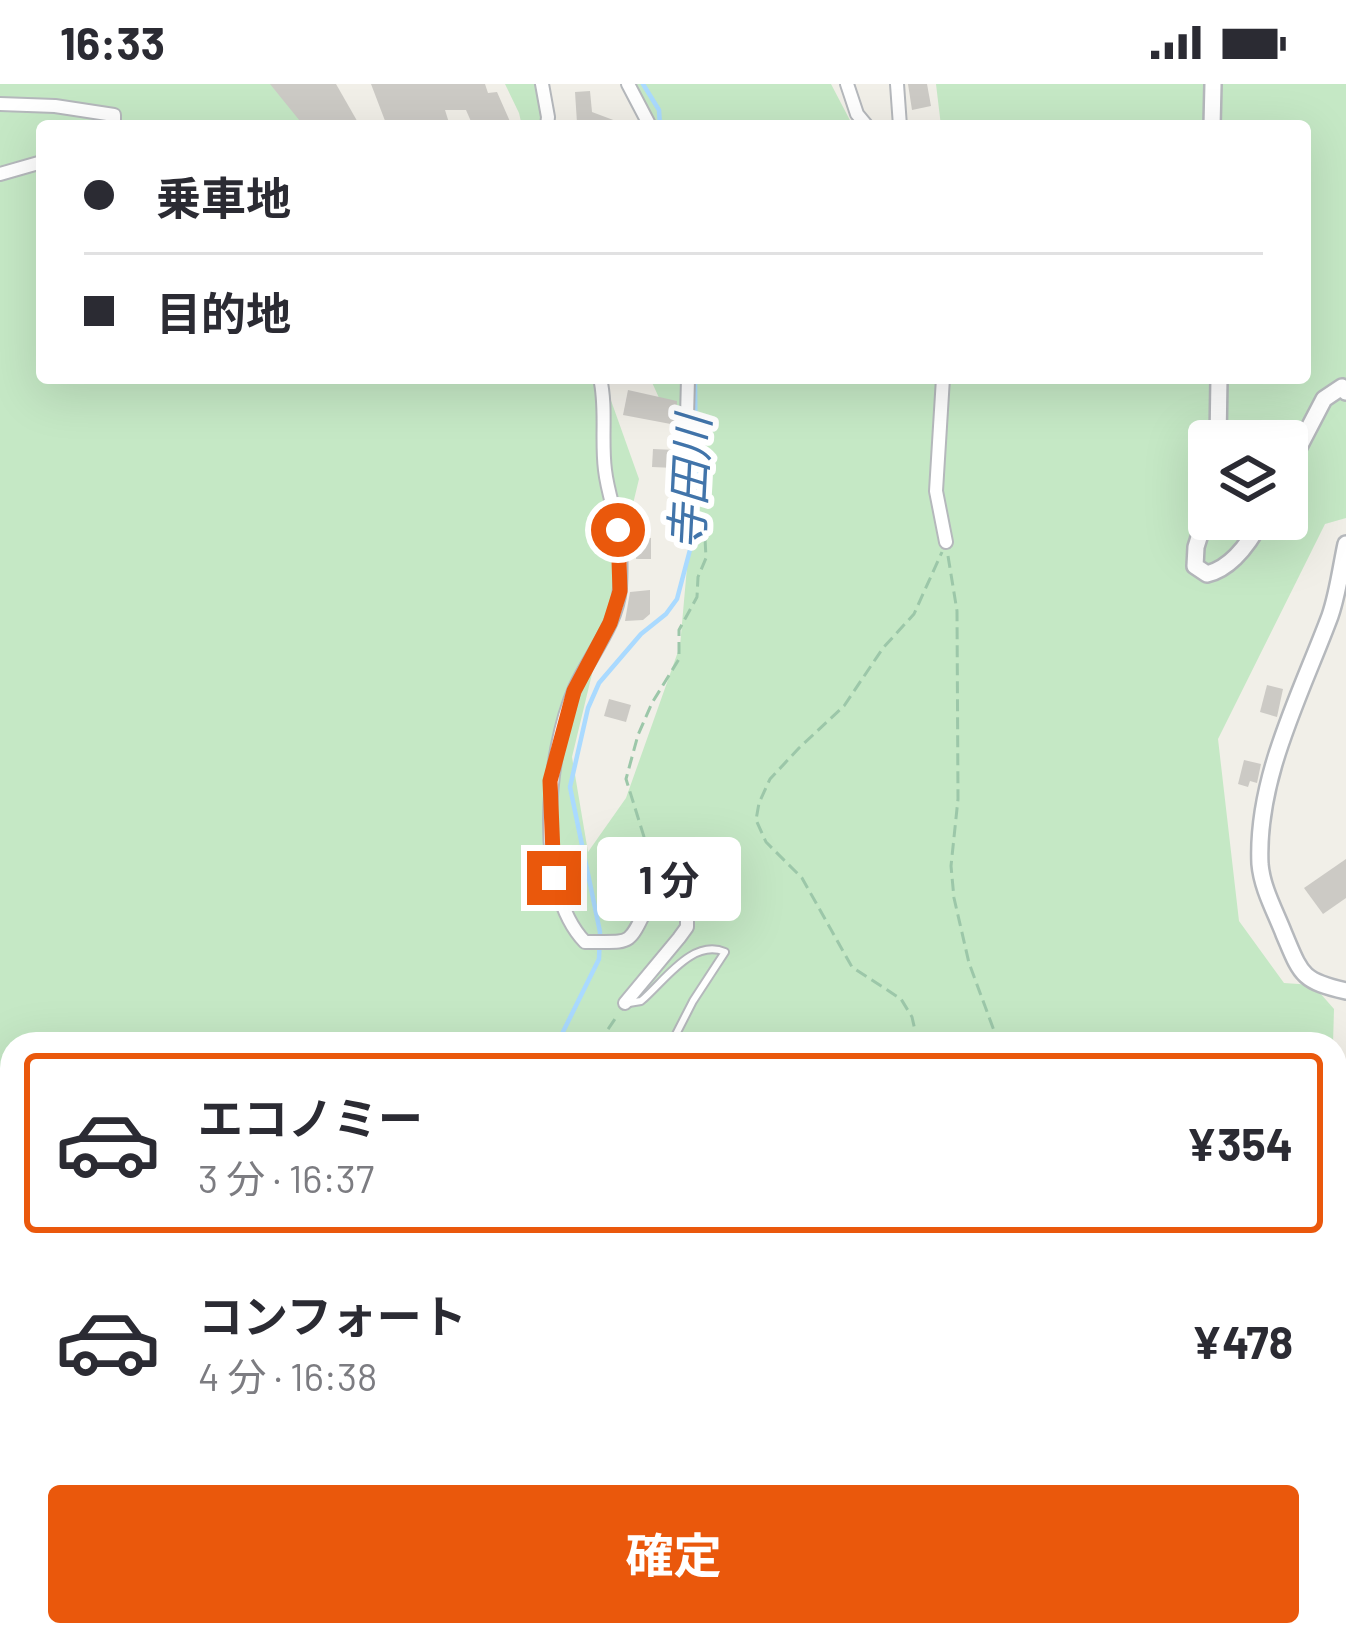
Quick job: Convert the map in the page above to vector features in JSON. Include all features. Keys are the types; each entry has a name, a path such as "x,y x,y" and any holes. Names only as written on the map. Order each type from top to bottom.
{"street":[{"path":"542,84 546,120"},
{"path":"628,84 647,120"},
{"path":"847,84 862,120"},
{"path":"898,84 900,120"},
{"path":"1212,120 1213,84"},
{"path":"0,104 55,106 114,115 114,120"},
{"path":"0,174 36,165"},
{"path":"602,384 605,470 618,530 620,591 610,623 574,691 550,781 554,878 569,926 584,942 626,940 635,934 648,905 668,903 687,916 687,927 626,1003"},
{"path":"686,496 688,384"},
{"path":"943,384 936,491 946,542"},
{"path":"1219,420 1220,384"},
{"path":"1308,430 1324,399 1342,387 1346,392"},
{"path":"1198,540 1195,566 1207,574 1222,570 1249,540"},
{"path":"1346,544 1332,610 1293,709 1270,785 1260,866 1298,970 1319,986 1346,991"}],"lane":[{"path":"626,1003 641,1001 699,949 725,952 677,1032"}],"path":[{"path":"648,905 645,840 626,779 638,735 679,659 679,630 697,597 706,558 705,538"},
{"path":"915,1032 901,999 852,967 802,878 766,842 756,820 770,779 844,706 883,648 914,614 946,542"},
{"path":"946,542 957,611 958,799 952,882 969,963 995,1032"},
{"path":"606,1032 626,1003"}],"green space":[{"path":"0,84 272,84 302,120 36,120 36,384 605,384 639,479 572,757 588,852 626,798 680,646 695,477 653,384 1311,384 1311,120 940,120 936,84 1346,84 1346,518 1325,524 1218,739 1239,921 1284,983 1313,985 1334,1009 1333,1032 0,1032"},
{"path":"505,84 543,84 547,120 521,120"},
{"path":"632,84 831,84 850,120 652,120"}],"building":[{"path":"270,84 336,84 357,120 299,120"},
{"path":"371,84 485,84 488,93 497,92 509,120 470,120 466,110 445,110 448,120 385,120"},
{"path":"908,84 927,84 931,106 912,110"},
{"path":"590,91 592,112 613,120 577,120 575,92"},
{"path":"628,390 677,401 676,425 623,415"},
{"path":"653,449 676,450 675,468 652,467"},
{"path":"637,538 651,538 651,559 636,559"},
{"path":"650,590 650,614 643,620 625,621 630,592"},
{"path":"1267,685 1283,689 1277,717 1260,712"},
{"path":"609,699 631,705 626,722 604,716"},
{"path":"1244,760 1261,764 1257,783 1250,781 1248,787 1238,784"},
{"path":"1346,859 1346,898 1323,914 1304,888"}],"waterway":[{"name":"寺田川","path":"643,84 659,110 660,120"},
{"name":"寺田川","path":"563,1032 599,959 600,932 570,787 588,708 599,683 677,599 691,546 696,492 695,384"}],"route":[{"path":"554,878 550,781 574,691 610,623 620,591 618,530"}]}
